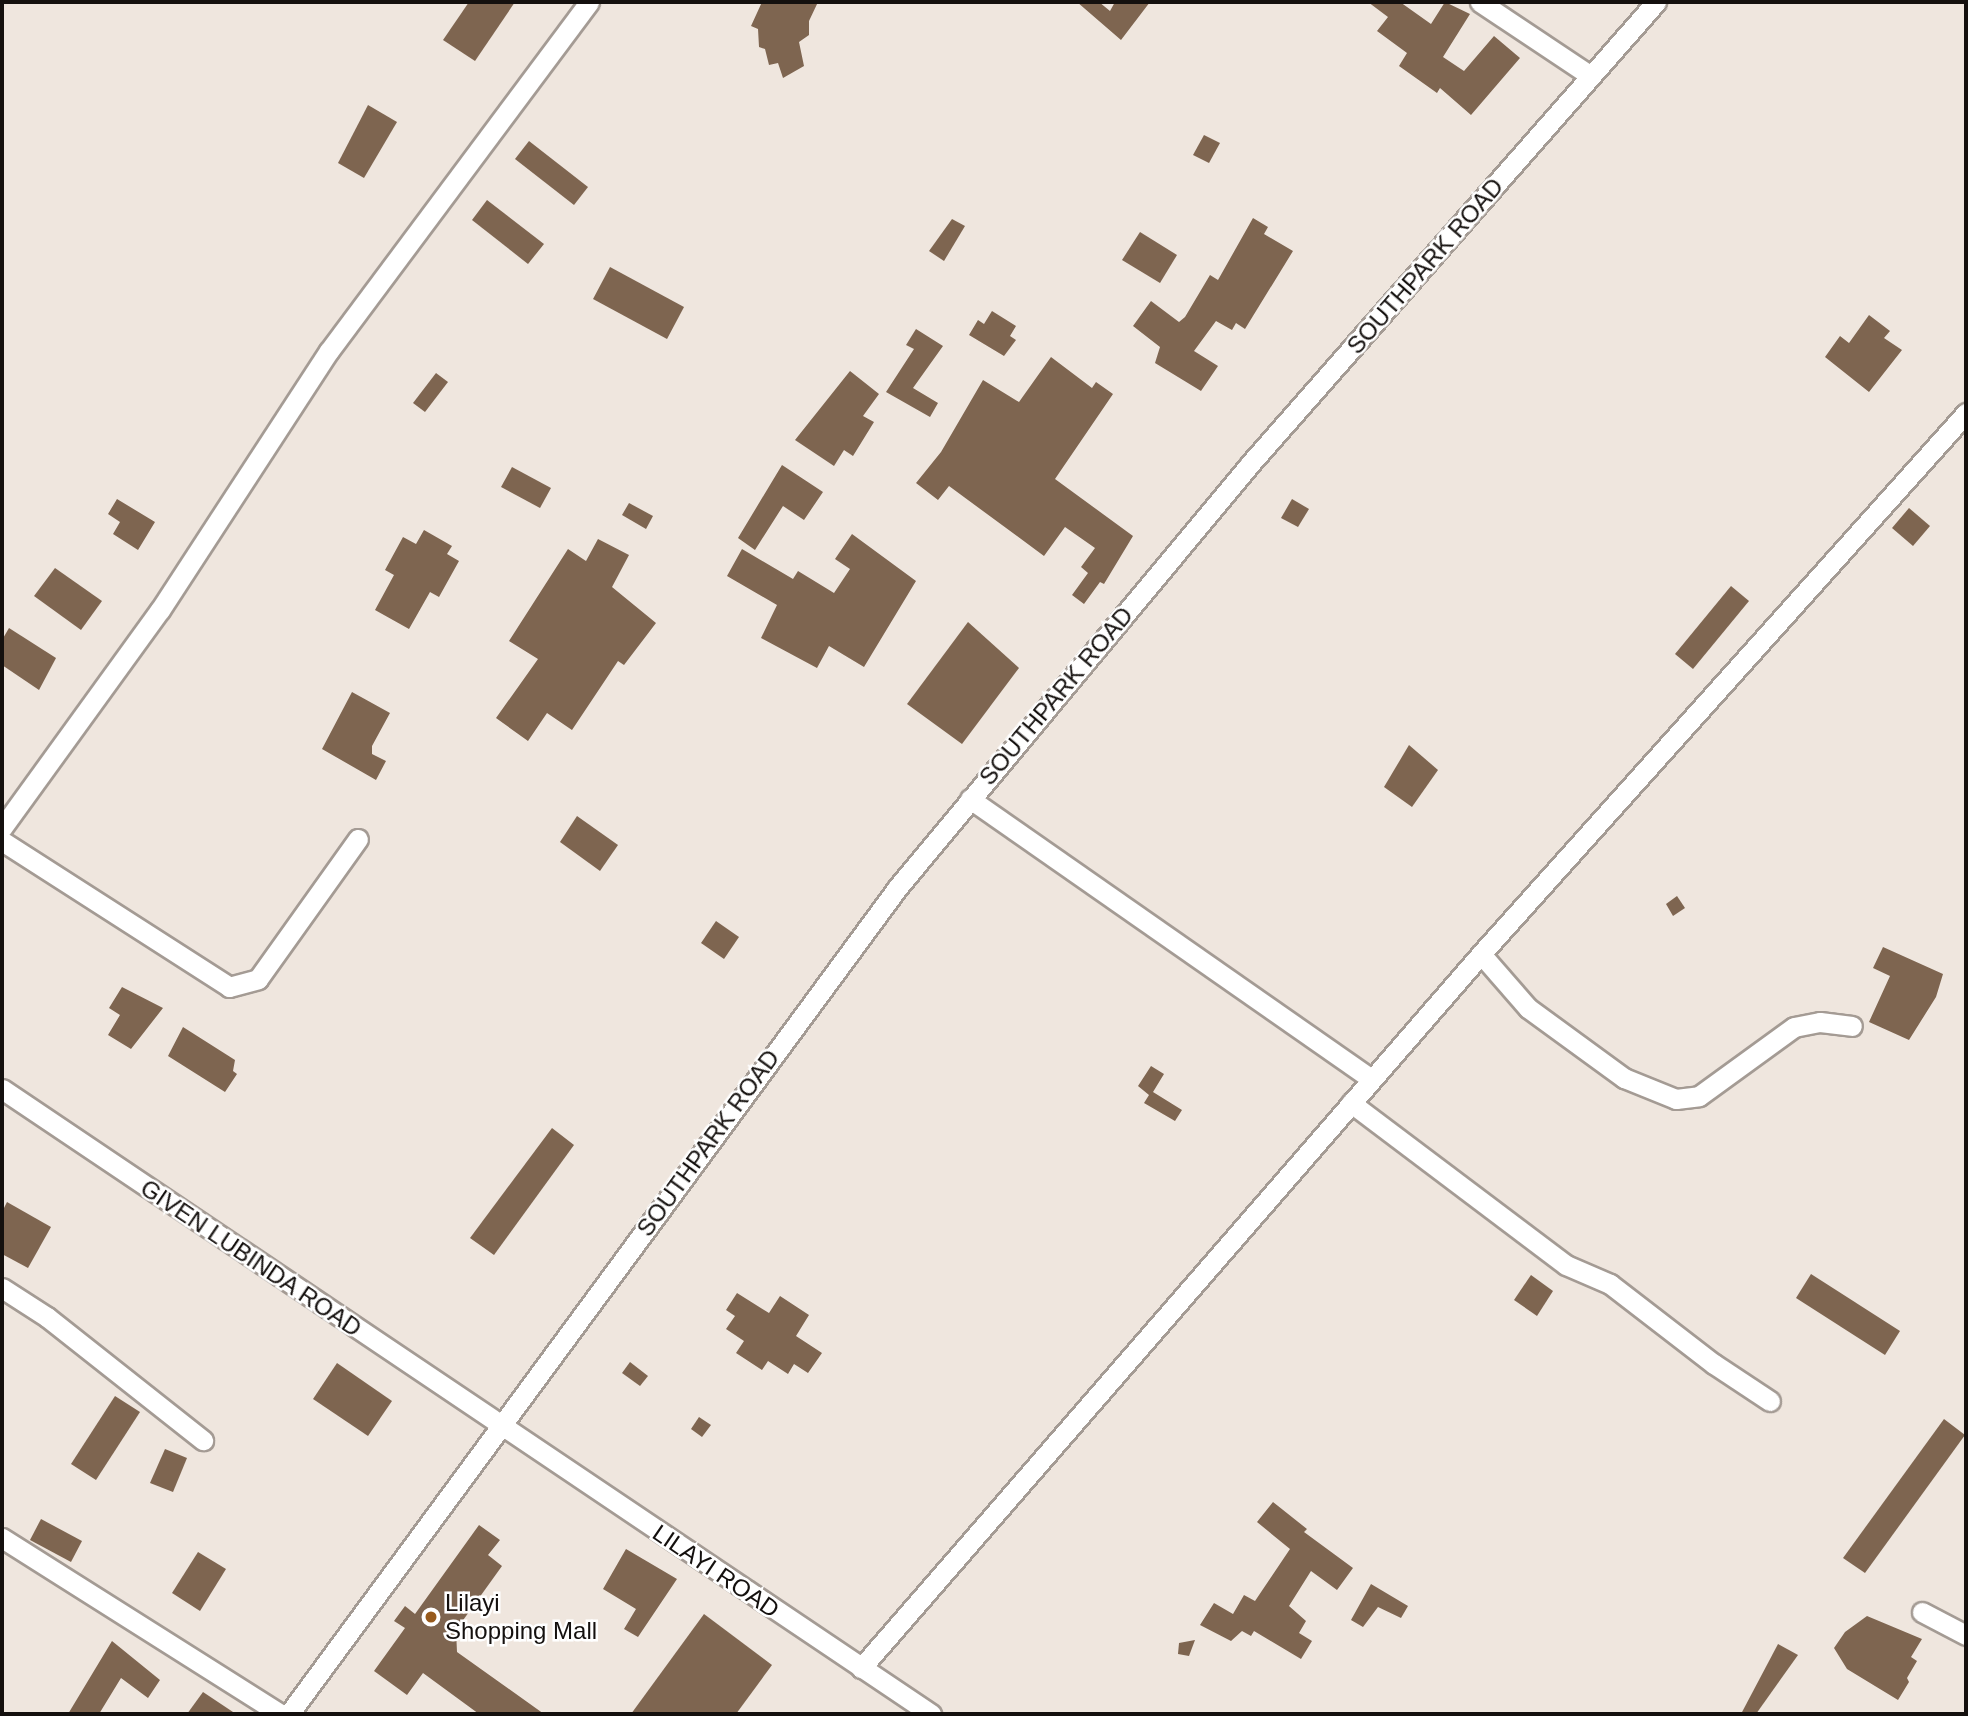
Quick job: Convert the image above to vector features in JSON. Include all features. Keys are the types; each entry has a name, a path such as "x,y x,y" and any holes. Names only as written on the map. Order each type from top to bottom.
{"street":[{"path":"2,828 160,610 329,351 589,2"},
{"path":"1480,2 1591,76"},
{"name":"SOUTHPARK ROAD","path":"289,1714 890,898 1250,464 1656,2"},
{"path":"861,1668 1480,954 1966,413"},
{"path":"970,799 1371,1079"},
{"path":"2,841 229,987 258,979 358,839"},
{"path":"1480,954 1528,1008 1624,1078 1676,1099 1699,1096 1794,1027 1820,1023 1852,1026"},
{"name":"GIVEN LUBINDA ROAD","path":"2,1089 501,1427"},
{"path":"1351,1102 1566,1265 1611,1284 1714,1364 1769,1401"},
{"path":"2,1288 47,1317 203,1440"},
{"name":"LILAYI ROAD","path":"501,1427 930,1714"},
{"path":"2,1538 280,1714"},
{"path":"1922,1612 1966,1636"}],"building":[{"path":"469,2 515,2 475,61 443,40"},
{"path":"762,2 818,2 809,21 809,35 799,42 804,66 783,78 778,63 769,65 765,49 759,47 758,29 751,26"},
{"path":"1077,2 1099,2 1110,11 1115,2 1150,2 1121,40"},
{"path":"1368,2 1400,2 1431,24 1445,2 1470,14 1443,57 1464,71 1494,36 1520,58 1471,115 1440,88 1437,93 1399,66 1407,53 1377,31 1388,17"},
{"path":"368,105 397,122 364,178 338,163"},
{"path":"1204,135 1220,143 1209,163 1193,155"},
{"path":"529,141 588,187 574,205 515,159"},
{"path":"487,200 544,244 528,264 472,220"},
{"path":"1253,218 1268,227 1264,234 1293,251 1245,329 1236,323 1232,330 1216,321 1194,351 1218,366 1201,391 1155,363 1160,347 1133,326 1151,301 1179,322 1185,317 1210,275 1218,280"},
{"path":"952,219 965,226 944,261 929,251"},
{"path":"1140,232 1177,255 1160,283 1122,260"},
{"path":"610,267 684,307 667,339 593,299"},
{"path":"992,311 1016,326 1010,336 1016,340 1004,356 969,335 978,320 984,324"},
{"path":"1869,315 1890,331 1884,338 1902,350 1869,392 1825,357 1840,336 1849,343"},
{"path":"916,329 943,346 913,388 938,403 930,417 886,392 914,349 906,345"},
{"path":"1051,357 1092,388 1096,382 1113,394 1055,479 1133,536 1104,584 1100,582 1084,604 1072,595 1088,573 1081,567 1095,548 1065,527 1044,556 949,486 938,500 916,483 941,452 983,380 1019,402"},
{"path":"850,371 879,394 863,416 874,422 853,456 844,450 834,466 795,440"},
{"path":"436,373 448,382 425,412 413,403"},
{"path":"782,465 823,492 804,520 783,506 755,550 738,538"},
{"path":"512,467 551,488 540,508 501,487"},
{"path":"117,499 155,522 138,550 113,534 120,522 108,514"},
{"path":"1292,499 1309,509 1298,527 1281,518"},
{"path":"629,503 653,516 646,529 622,515"},
{"path":"1909,508 1930,526 1913,546 1892,528"},
{"path":"424,530 452,546 447,554 459,561 439,597 430,592 409,629 375,610 394,575 385,570 403,537 416,544"},
{"path":"852,534 916,581 864,667 829,646 817,668 761,638 777,605 727,576 742,549 793,579 798,571 834,593 850,569 835,559"},
{"path":"598,539 629,555 612,587 656,623 624,665 618,661 572,730 547,713 528,741 496,718 538,659 509,641 568,549 586,561"},
{"path":"55,568 102,601 81,630 34,596"},
{"path":"1731,586 1749,601 1693,669 1675,654"},
{"path":"968,622 1019,668 962,744 907,704"},
{"path":"9,628 56,658 39,690 2,665 2,640"},
{"path":"352,692 390,713 372,746 372,754 386,761 376,780 322,749"},
{"path":"1409,745 1438,770 1412,807 1384,787"},
{"path":"577,816 618,845 600,871 560,842"},
{"path":"1677,896 1685,908 1673,916 1666,904"},
{"path":"716,921 739,937 724,959 701,943"},
{"path":"1883,947 1943,974 1936,997 1909,1040 1869,1022 1890,976 1873,968"},
{"path":"122,987 163,1008 131,1049 108,1035 120,1015 109,1008"},
{"path":"183,1027 235,1060 233,1071 237,1074 225,1092 168,1056"},
{"path":"1151,1066 1164,1074 1153,1092 1182,1110 1175,1121 1144,1103 1149,1095 1138,1086"},
{"path":"552,1128 574,1145 494,1255 470,1238"},
{"path":"7,1202 51,1227 28,1268 2,1254 2,1212"},
{"path":"1811,1274 1900,1331 1885,1355 1796,1298"},
{"path":"1531,1275 1553,1291 1537,1316 1514,1300"},
{"path":"737,1293 769,1313 780,1296 809,1315 796,1336 822,1353 808,1373 794,1364 788,1374 768,1361 762,1370 736,1353 744,1341 726,1329 735,1316 726,1310"},
{"path":"630,1362 648,1376 640,1386 622,1373"},
{"path":"337,1363 392,1401 368,1436 313,1399"},
{"path":"115,1396 140,1412 96,1480 71,1464"},
{"path":"699,1417 711,1425 702,1437 691,1429"},
{"path":"1944,1419 1965,1435 1865,1573 1843,1558"},
{"path":"165,1449 187,1458 173,1492 150,1483"},
{"path":"1273,1502 1307,1529 1304,1532 1353,1568 1337,1590 1311,1571 1289,1606 1306,1621 1299,1633 1312,1641 1301,1659 1254,1631 1251,1636 1242,1631 1231,1641 1200,1625 1214,1603 1233,1614 1244,1595 1255,1601 1290,1549 1257,1522"},
{"path":"41,1519 82,1541 71,1562 30,1540"},
{"name":"Lilayi Shopping Mall","path":"479,1525 500,1540 488,1555 502,1566 456,1630 457,1652 544,1714 479,1714 423,1673 407,1695 374,1671 405,1628 394,1621 405,1606 415,1614"},
{"path":"626,1549 677,1579 638,1637 624,1629 636,1609 603,1589"},
{"path":"198,1552 226,1569 200,1611 172,1593"},
{"path":"1371,1584 1408,1606 1401,1618 1378,1607 1363,1627 1351,1620"},
{"path":"704,1614 772,1665 736,1714 631,1714"},
{"path":"1867,1616 1922,1639 1911,1657 1917,1661 1907,1678 1909,1682 1898,1700 1847,1669 1834,1648 1845,1632"},
{"path":"1195,1640 1189,1656 1178,1654 1179,1643"},
{"path":"112,1641 160,1680 148,1698 121,1678 99,1714 68,1714"},
{"path":"1778,1644 1798,1655 1756,1714 1741,1714"},
{"path":"203,1692 236,1714 187,1714"}],"place":[{"name":"Lilayi Shopping Mall","path":"431,1617"}]}
